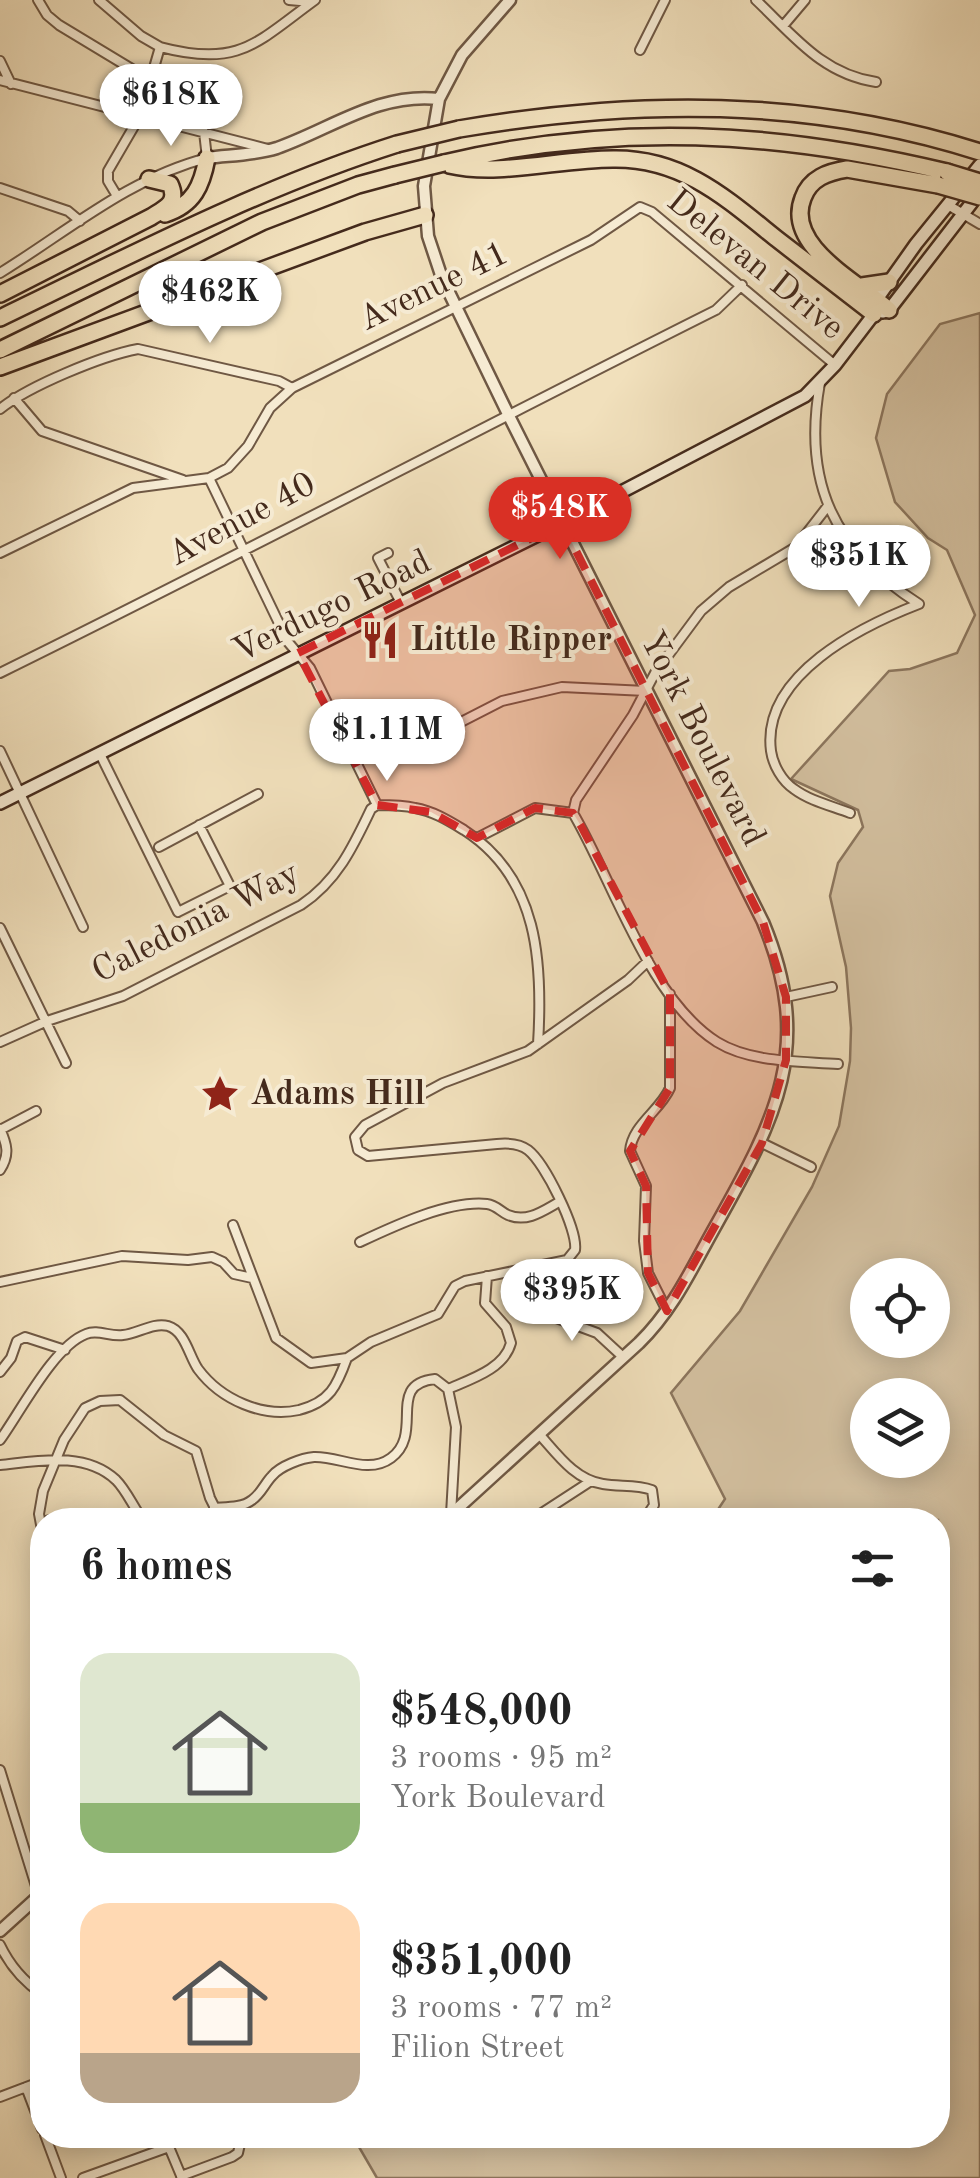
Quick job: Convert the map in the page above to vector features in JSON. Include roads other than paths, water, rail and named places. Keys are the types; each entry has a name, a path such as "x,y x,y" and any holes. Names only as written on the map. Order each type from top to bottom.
{"highway":[{"path":"0,318 314,172 397,144 459,129 543,115 689,106 848,121 980,152"},
{"path":"0,350 262,222 358,184 563,143 700,136 825,146 943,179 980,195"},
{"path":"0,294 151,218 188,204 202,181 208,158"},
{"path":"449,163 472,170 615,158 677,169 712,187 880,308"},
{"path":"880,308 862,286 806,240 799,213 806,190 822,176 847,169 980,182"},
{"path":"148,178 164,180 174,194 171,204 151,218"},
{"path":"0,368 364,232 425,216"},
{"path":"862,286 889,282"}],"main road":[{"name":"Verdugo Road","path":"880,308 889,282 980,165"},
{"name":"Verdugo Road","path":"0,803 778,412 820,383 980,195"}],"street":[{"path":"38,0 59,25 150,80"},
{"path":"100,0 141,36 160,46 199,55 242,50 279,29 313,1"},
{"path":"289,0 313,1"},
{"name":"York Boulevard","path":"458,1508 639,1343 668,1311 762,1142 786,1060 786,997 763,922 434,260 425,216 424,186 439,98 462,55 510,0"},
{"path":"640,50 665,0"},
{"path":"756,0 815,58 834,71 876,82"},
{"path":"783,26 805,0"},
{"path":"117,196 108,182 108,171 140,116 160,46"},
{"path":"0,61 11,85"},
{"path":"0,80 272,150"},
{"path":"0,272 148,178 208,158 272,150 368,108 401,98 439,98"},
{"path":"204,132 208,158"},
{"path":"0,188 68,211 80,221"},
{"path":"948,204 980,224"},
{"name":"Delevan Drive","path":"640,208 652,212 835,365"},
{"name":"Avenue 41","path":"209,478 228,468 248,446 270,408 292,388 591,240 640,208"},
{"name":"Avenue 40","path":"0,673 246,552 316,512 716,310 742,285"},
{"path":"0,409 14,398 121,352 152,351 279,381 292,388"},
{"path":"820,383 815,449 827,507 865,563 886,584 919,604 865,628 810,666 778,707 771,724 772,756 790,788 850,814"},
{"path":"14,398 42,431 188,481"},
{"path":"0,552 133,488 209,478 288,642 310,668 377,804 431,812 477,838 516,881 530,912 538,962 538,1044"},
{"path":"827,507 796,547 729,587 701,610 655,674 576,800 573,813 648,961 670,994 716,1042 742,1052 786,1060 838,1064"},
{"path":"388,553 378,558 401,603"},
{"path":"347,743 381,748 420,743 502,701 562,686 646,690"},
{"path":"0,752 83,927"},
{"path":"100,754 178,912 230,886 200,825"},
{"path":"158,847 258,794"},
{"name":"Caledonia Way","path":"0,1042 47,1021 124,996 322,891 377,804"},
{"path":"477,838 535,808 573,813"},
{"path":"0,928 66,1063"},
{"path":"233,1226 276,1338 310,1363 347,1358 371,1342 438,1314 455,1286 567,1260 576,1240 540,1165 527,1150 511,1143 368,1156 358,1150 355,1137 365,1125 443,1083 505,1062 538,1044 628,980 648,961"},
{"path":"786,997 832,987"},
{"path":"668,1311 654,1287 645,1259 646,1186 630,1151 631,1140 670,1088 670,994"},
{"path":"0,1170 7,1158 7,1148 0,1129 36,1111"},
{"path":"762,1142 811,1167"},
{"path":"360,1242 407,1220 458,1207 489,1204 518,1218 531,1217 560,1202"},
{"path":"0,1282 122,1256 188,1260 212,1257 224,1262 234,1274 252,1278"},
{"path":"448,1389 495,1366 510,1350 506,1327 485,1303 487,1276"},
{"path":"535,1310 597,1333 623,1357"},
{"path":"0,1440 48,1366 83,1334 96,1331 127,1335 168,1326 180,1334 199,1370 212,1383 255,1410 276,1414 311,1407 330,1396 347,1358"},
{"path":"0,1372 17,1341 26,1336 65,1350"},
{"path":"44,1508 43,1491 74,1422 85,1408 100,1401 120,1400 164,1435 192,1447 200,1460 214,1508 246,1504 260,1493 274,1472 314,1457 360,1464 378,1464 391,1458 402,1447 408,1429 407,1407 412,1387 420,1381 435,1379 448,1389 456,1428 449,1508"},
{"path":"539,1434 568,1466 591,1481 652,1490 652,1508"},
{"path":"0,1465 57,1459 88,1465 106,1473 135,1508"},
{"path":"549,1508 591,1481"},
{"path":"0,1770 30,1861"},
{"path":"0,1931 30,1905"},
{"path":"0,1945 17,1972 30,1983"},
{"path":"0,2097 30,2086"},
{"path":"26,2088 30,2098"},
{"path":"50,2148 62,2178"},
{"path":"83,2178 166,2148"},
{"path":"169,2148 182,2177 232,2157 239,2148"}],"place":[{"name":"Little Ripper","path":"380,640"},
{"name":"Adams Hill","path":"220,1094"}]}
